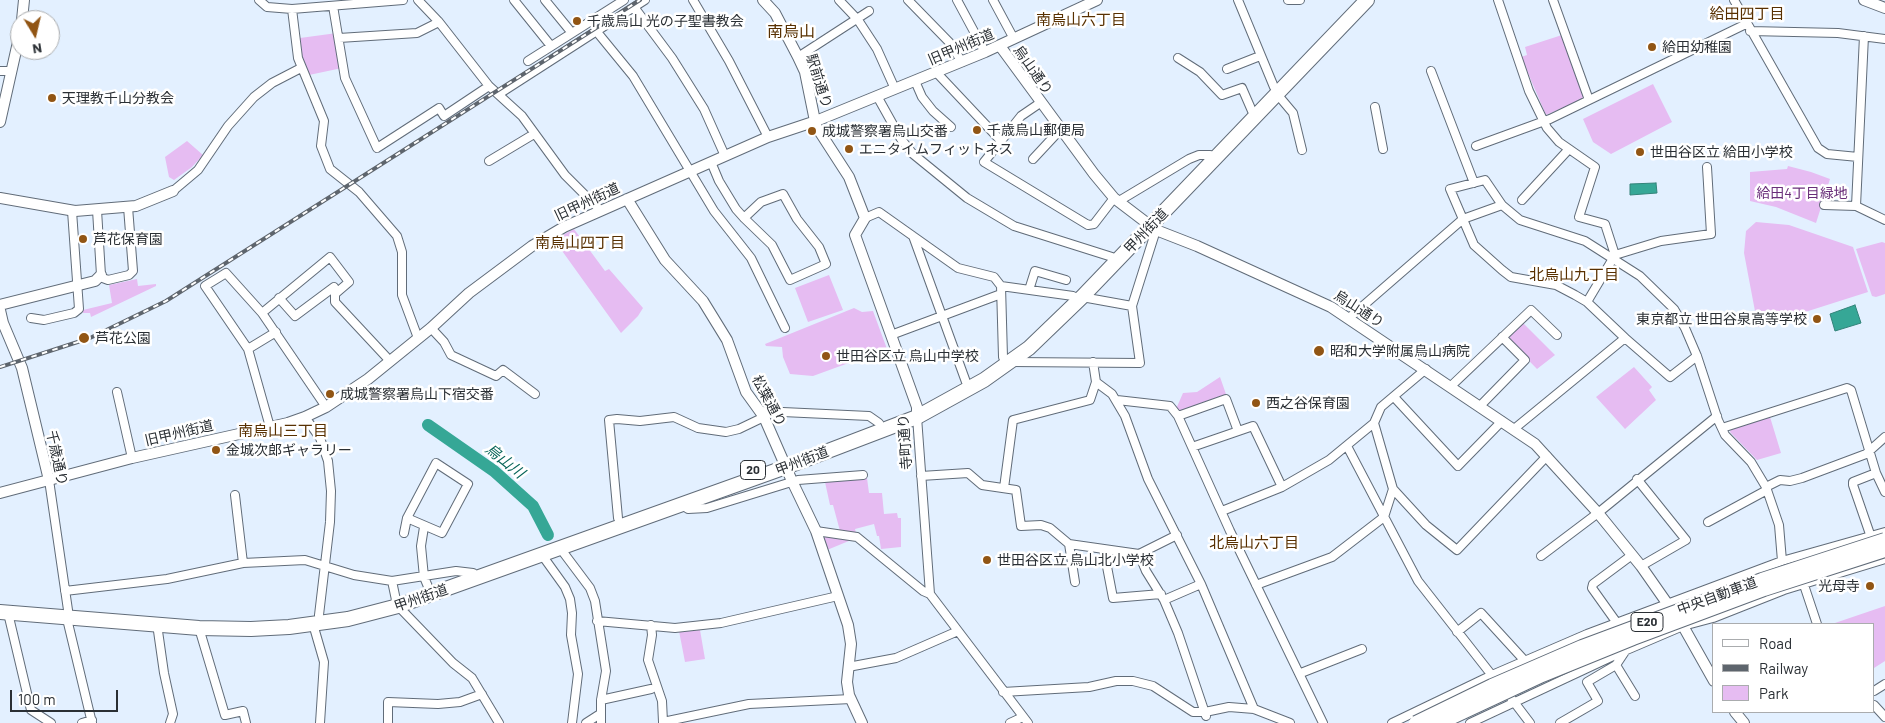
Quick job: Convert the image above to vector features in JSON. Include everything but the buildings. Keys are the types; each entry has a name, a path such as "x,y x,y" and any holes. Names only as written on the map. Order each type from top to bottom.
{"highway":[{"name":"甲州街道","path":"68,614 198,628 251,629 316,620 397,603 542,555 681,504 917,412 984,380 1023,343 1078,297 1151,226 1356,0"},
{"name":"甲州街道","path":"1078,297 1112,257 1151,226 1210,155 1252,111 1275,91 1367,0"},
{"name":"甲州街道","path":"397,603 427,583 472,573 618,518 784,463 880,423 917,412 1006,359"},
{"name":"中央自動車道","path":"1416,723 1492,686 1582,647 1762,580 1885,540"},
{"name":"中央自動車道","path":"1439,723 1542,675 1641,634 1764,589 1883,557"},
{"name":"甲州街道","path":"3,610 250,622 316,620"}],"street":[{"path":"259,0 267,7 292,9 404,0"},
{"path":"418,0 439,22 489,86 522,116 565,175 601,210"},
{"path":"514,0 551,46"},
{"path":"545,0 572,33"},
{"path":"528,61 624,0"},
{"path":"499,94 645,0"},
{"path":"692,0 729,61 768,138"},
{"name":"駅前通り","path":"763,0 775,13 798,57 804,72 816,121"},
{"path":"839,0 858,20 877,49 895,89"},
{"path":"908,0 949,42 962,62"},
{"path":"957,0 985,52"},
{"path":"993,0 1014,39"},
{"name":"旧甲州街道","path":"0,494 132,458 270,427 305,417 326,407 368,378 431,328 469,293 532,246 564,227 768,138 816,121 1000,46 1097,0"},
{"path":"1238,0 1275,91 1293,113 1302,150"},
{"path":"1288,0 1300,0"},
{"path":"1498,0 1529,91 1544,121 1556,139 1595,166 1579,217 1605,224 1614,257"},
{"path":"1553,0 1589,100"},
{"path":"1734,0 1748,28 1818,148 1827,154 1858,157"},
{"path":"1864,0 1885,8"},
{"path":"333,6 350,90 376,148 439,108 444,116 489,86"},
{"path":"634,7 672,58 700,102 726,156"},
{"path":"292,9 302,68 324,121 322,146 330,170 359,192 375,208 397,236 400,244 402,295 418,338"},
{"path":"798,57 858,20 869,11"},
{"path":"339,38 417,33 439,22"},
{"path":"1476,146 1544,121 1748,28 1885,39"},
{"path":"597,32 633,76 714,211 751,258 785,328"},
{"path":"1856,206 1864,36"},
{"name":"烏山通り","path":"1000,46 1060,130 1117,200 1151,226 1318,300 1349,318 1514,429 1547,456 1641,566 1683,626 1712,677"},
{"path":"1227,69 1260,56"},
{"path":"1178,58 1200,72 1222,95 1242,88 1252,111"},
{"path":"0,122 14,60"},
{"path":"0,198 72,211 128,207 152,201 173,191 198,170 228,126 254,97 272,83 302,68"},
{"path":"0,71 12,71"},
{"path":"1432,71 1474,183"},
{"path":"936,72 1001,141"},
{"path":"915,81 927,104 951,127"},
{"path":"877,96 901,139 913,154 967,198 1014,226 1112,257"},
{"path":"1040,103 1022,116 984,162 1088,225 1094,224 1117,200 1189,159 1199,155 1210,155"},
{"path":"1375,106 1383,149"},
{"path":"816,121 816,126 849,178 865,218 879,212 958,268 994,277 1001,290 1006,359 1140,363 1132,306 1151,226"},
{"path":"1033,159 1060,130"},
{"path":"489,161 534,134"},
{"path":"1522,200 1568,149"},
{"path":"711,162 719,181 744,218 772,245 790,280 826,264 819,247 797,219 783,194 761,202 744,218"},
{"path":"1587,302 1614,257 1661,240 1711,234 1707,167"},
{"path":"1697,356 1670,377 1587,302 1556,285 1511,277 1474,245 1450,189 1485,180 1502,205 1520,220 1584,241 1614,257 1640,276 1674,309 1685,328 1697,356 1722,428 1751,462 1767,489 1779,525 1782,560"},
{"name":"松葉通り","path":"627,199 665,260 703,301 719,325 727,340 746,392 763,414 816,531 848,625 851,644 847,682 850,699 862,723"},
{"path":"1349,318 1463,219 1502,205"},
{"path":"1824,205 1856,206 1885,220"},
{"path":"101,276 108,280 129,275 133,271 128,207"},
{"path":"0,305 95,282 101,276 97,210"},
{"path":"31,318 44,320 77,312 79,306 72,211"},
{"name":"寺町通り","path":"865,218 855,235 917,412 930,594"},
{"path":"912,236 966,382"},
{"path":"262,312 330,257 349,282 335,294 335,302 390,361"},
{"path":"1030,290 1035,271 1066,280"},
{"path":"270,427 248,349 205,286 226,273 262,312 326,407"},
{"path":"279,298 295,316 334,287 338,292"},
{"path":"891,335 1001,290 1030,290 1132,306"},
{"name":"千歳通り","path":"0,310 22,368 49,480 68,623 92,722"},
{"path":"1451,386 1531,310 1557,335"},
{"path":"431,328 444,342 451,355 496,376 503,370 535,394"},
{"path":"248,349 276,332"},
{"path":"1480,406 1526,360 1502,337"},
{"path":"1514,429 1625,338"},
{"path":"1004,488 1013,420 1090,400 1096,382 1093,362"},
{"path":"1222,511 1282,487 1329,460 1374,423 1382,407 1426,369"},
{"path":"1096,382 1117,400 1148,479 1201,584 1254,709"},
{"path":"1722,428 1847,388 1851,390 1876,473 1885,492"},
{"path":"117,392 132,458"},
{"path":"1394,397 1458,466 1502,421"},
{"path":"1178,416 1226,399 1238,431"},
{"path":"1117,400 1170,406 1178,416 1256,585 1301,673 1323,723"},
{"path":"618,518 609,420 617,418 640,422 674,417 698,428 726,432 739,429 763,414 869,416 880,423"},
{"path":"1541,556 1598,514 1717,416"},
{"path":"305,417 320,438 328,461 331,491 330,522 316,620 324,662 320,723"},
{"path":"1374,423 1393,489 1426,525 1456,550 1547,456"},
{"path":"1192,447 1253,426 1282,487"},
{"path":"1708,522 1780,480 1790,481 1802,478 1870,452 1885,437"},
{"path":"1346,446 1418,581 1530,723"},
{"path":"404,533 407,518 436,463 454,473 468,486 442,533 424,527 407,518"},
{"path":"921,476 968,473 982,485 1016,490 1021,526 1041,525 1050,528 1069,544 1104,551 1139,554 1177,535"},
{"path":"1470,723 1624,651 1683,626 1883,557 1871,536 1853,485 1853,482 1876,473"},
{"path":"681,504 688,509 707,508 792,481 863,475"},
{"path":"1637,480 1686,540 1641,566"},
{"path":"1256,585 1332,557 1384,517 1393,489"},
{"path":"235,495 243,563"},
{"path":"65,592 167,579 243,563 305,560 324,568 392,580 427,583 421,546 424,527"},
{"path":"816,531 857,536 923,591 930,594 1026,720 1010,723"},
{"path":"1392,723 1524,660 1617,623 1782,560 1885,532"},
{"path":"1069,544 1075,582"},
{"path":"560,548 590,588 595,601 606,670 601,700 601,723"},
{"path":"1104,551 1113,598 1162,597 1201,584"},
{"path":"1139,554 1146,571 1162,597 1178,633 1205,714"},
{"path":"542,555 565,587 570,599 572,635 578,674 572,723"},
{"path":"1617,623 1592,588 1593,584 1632,555"},
{"path":"392,580 397,603 453,663 472,678 498,723"},
{"path":"1804,585 1817,623"},
{"path":"597,621 675,628 721,623 838,596"},
{"path":"3,610 31,710 51,723"},
{"path":"1458,632 1481,613 1524,660"},
{"path":"157,624 164,673 173,714 170,723"},
{"path":"651,625 652,635 648,660 662,701 663,722 749,704 850,699"},
{"path":"198,628 225,715 243,711 246,723"},
{"path":"848,667 896,658 958,631"},
{"path":"1301,673 1362,649"},
{"path":"1560,723 1598,702 1587,682 1616,665 1624,651"},
{"path":"1616,665 1634,696"},
{"path":"1003,692 1089,687 1116,681 1133,680 1153,686 1193,712 1205,714 1229,707 1254,709 1290,723"},
{"path":"601,700 651,689"},
{"path":"388,723 388,702 453,703 482,694"},
{"path":"1875,706 1885,717"},
{"path":"1736,713 1744,723"},
{"path":"586,723 600,714"},
{"path":"82,723 92,722"}],"green space":[{"path":"337,33 342,68 309,75 303,63 300,38"},
{"path":"1562,35 1585,98 1546,115 1521,57 1527,55 1525,47"},
{"path":"1653,84 1672,122 1611,154 1593,142 1583,119"},
{"path":"187,141 203,155 192,167 174,180 169,177 165,157"},
{"name":"給田4丁目緑地","path":"1788,166 1830,179 1816,223 1776,207 1750,201 1750,172 1787,169"},
{"path":"1756,222 1789,225 1853,247 1868,292 1758,327 1744,253 1746,231"},
{"path":"574,229 605,271 609,269 643,308 638,316 621,333 560,248 564,245 559,237"},
{"path":"1882,242 1885,243 1885,294 1876,297 1872,296 1856,249"},
{"path":"829,275 843,310 808,322 795,288"},
{"path":"137,279 138,286 156,284 156,286 91,317 90,313 83,313 83,310 112,303 109,285"},
{"path":"854,308 862,312 873,311 887,349 813,376 790,374 783,357 782,347 766,346 765,344"},
{"path":"1522,322 1555,355 1537,369 1506,337"},
{"path":"1634,367 1652,387 1649,390 1656,400 1625,429 1596,397"},
{"path":"1220,377 1227,397 1181,413 1176,409 1183,393 1197,392"},
{"path":"1770,417 1781,453 1757,460 1730,432 1731,429"},
{"path":"867,478 869,493 882,493 884,514 897,513 898,518 901,518 901,547 881,549 879,536 877,536 874,524 855,529 856,533 840,531 833,505 830,505 825,482"},
{"path":"821,535 856,538 827,550"},
{"path":"1885,606 1885,661 1875,667 1875,623 1835,623"},
{"path":"700,630 705,659 685,662 679,631"}],"shaded area":[{"path":"1656,183 1657,193 1630,195 1630,184"},
{"path":"1855,305 1861,323 1835,331 1830,314"}],"waterway":[{"name":"烏山川","path":"428,425 494,471 533,506 548,535"}],"railway":[{"path":"0,367 90,338 166,301 640,0"}],"place":[{"name":"千歳烏山 光の子聖書教会","path":"577,21"},
{"name":"給田幼稚園","path":"1652,47"},
{"name":"天理教千山分教会","path":"52,98"},
{"name":"千歳烏山郵便局","path":"977,130"},
{"name":"成城警察署烏山交番","path":"812,131"},
{"name":"エニタイムフィットネス","path":"849,149"},
{"name":"世田谷区立 給田小学校","path":"1640,152"},
{"name":"芦花保育園","path":"83,239"},
{"name":"東京都立 世田谷泉高等学校","path":"1817,319"},
{"name":"芦花公園","path":"84,338"},
{"name":"昭和大学附属烏山病院","path":"1319,351"},
{"name":"世田谷区立 烏山中学校","path":"826,356"},
{"name":"成城警察署烏山下宿交番","path":"330,394"},
{"name":"西之谷保育園","path":"1256,403"},
{"name":"金城次郎ギャラリー","path":"216,450"},
{"name":"世田谷区立 烏山北小学校","path":"987,560"},
{"name":"光母寺","path":"1870,586"}],"district":[{"name":"給田四丁目","path":"1747,14"},
{"name":"南烏山六丁目","path":"1081,20"},
{"name":"南烏山","path":"791,32"},
{"name":"南烏山四丁目","path":"580,243"},
{"name":"北烏山九丁目","path":"1574,275"},
{"name":"南烏山三丁目","path":"283,431"},
{"name":"北烏山六丁目","path":"1254,543"}]}
